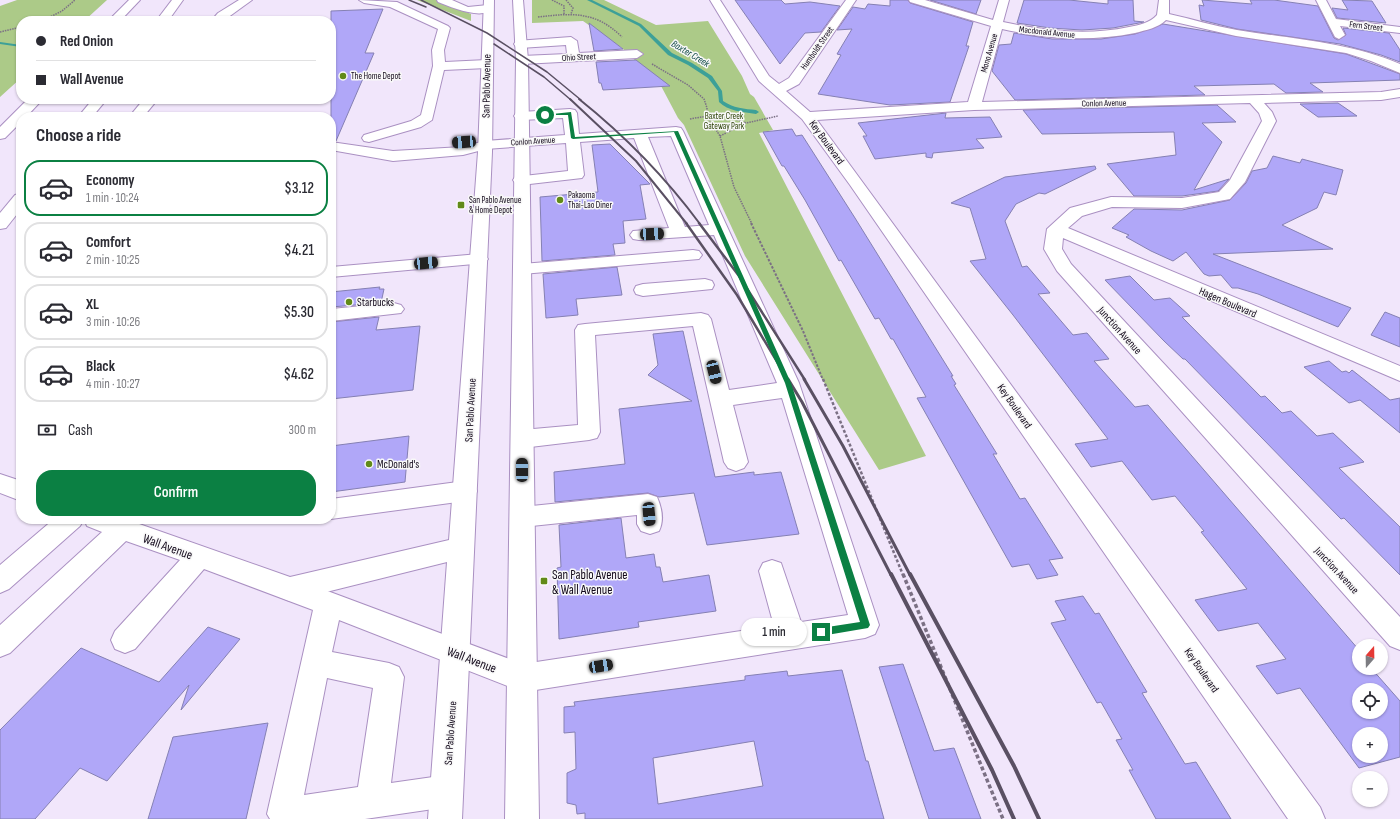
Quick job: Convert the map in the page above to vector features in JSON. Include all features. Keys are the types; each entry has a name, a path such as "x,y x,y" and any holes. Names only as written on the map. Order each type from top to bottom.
{"main road":[{"path":"119,16 135,0"},
{"path":"166,16 178,0"},
{"path":"221,16 247,0"},
{"path":"364,0 393,4 444,28 438,50 439,66 427,117 416,124 369,138"},
{"path":"442,0 466,10 489,4"},
{"path":"518,0 522,60 522,819"},
{"name":"Key Boulevard","path":"716,0 764,78 808,116 1308,819"},
{"name":"Humboldt Street","path":"778,90 794,81 851,0"},
{"name":"Macdonald Avenue","path":"914,0 997,25 1040,33 1083,35 1126,32 1152,24 1164,16"},
{"name":"Mono Avenue","path":"974,106 1004,0"},
{"path":"1164,0 1166,10 1164,16 1236,34 1347,50 1375,58 1400,69"},
{"path":"1321,0 1347,50"},
{"name":"San Pablo Avenue","path":"446,805 479,258 485,145 489,4"},
{"name":"Fern Street","path":"1333,22 1400,30"},
{"path":"520,44 571,42 574,57"},
{"name":"Ohio Street","path":"522,60 636,54"},
{"path":"439,66 487,64"},
{"name":"Conlon Avenue","path":"808,116 974,106 1254,100 1381,96 1400,93"},
{"path":"1056,229 1076,212 1111,202 1182,203 1224,196 1237,182 1269,121 1265,112 1254,100"},
{"path":"23,112 31,104"},
{"path":"89,112 96,104"},
{"path":"140,112 147,104"},
{"path":"521,116 569,108 576,175 522,180"},
{"path":"0,135 16,119"},
{"name":"Conlon Avenue","path":"485,145 676,131 720,229"},
{"path":"340,133 402,144 464,142 485,145"},
{"path":"639,133 678,233"},
{"path":"336,147 393,156 463,151 485,145"},
{"path":"0,224 16,204"},
{"path":"639,235 720,229 790,389 721,399"},
{"name":"Hagen Boulevard","path":"1056,229 1400,374"},
{"name":"Junction Avenue","path":"1056,229 1053,249 1063,267 1400,637"},
{"path":"522,269 693,255"},
{"path":"336,272 479,258"},
{"path":"638,260 645,298 705,285"},
{"path":"336,315 394,309"},
{"path":"522,439 589,432 585,330 700,319 736,462"},
{"name":"Wall Avenue","path":"109,524 290,589 523,678 866,625 790,389"},
{"path":"0,484 16,489"},
{"path":"336,508 465,491"},
{"path":"522,517 648,504 650,524"},
{"path":"0,581 65,524"},
{"path":"0,644 122,529"},
{"path":"290,589 462,548"},
{"path":"124,640 199,557"},
{"path":"772,571 791,637"},
{"path":"328,604 284,814 372,802 446,805"},
{"path":"316,662 389,677 372,802"}],"path":[{"path":"52,16 62,11 74,0"},
{"path":"552,0 564,6 564,15"},
{"path":"566,0 573,8 571,14"},
{"path":"0,32 16,29"},
{"path":"707,116 728,117 746,123"},
{"path":"720,136 746,123 774,116 808,116"}],"green space":[{"path":"17,0 107,0 89,16 16,16 16,83 0,97 0,6"},
{"path":"417,0 436,0 471,14 471,21"},
{"name":"Baxter Creek Gateway Park","path":"532,0 604,0 656,25 708,21 742,76 750,94 754,97 773,130 759,133 926,456 879,470 745,256 684,125 678,118 660,84 622,48 583,21 532,23"}],"building":[{"path":"735,0 781,0 785,4 810,2 840,6 821,32 805,33 780,64"},
{"path":"890,0 908,0 910,3 973,22 966,46 969,46 950,102 890,105 818,94 841,55 837,54 852,29 837,30 853,7 865,9 868,4 890,6"},
{"path":"930,0 981,0 976,14"},
{"path":"1024,0 1069,0 1108,4 1108,0 1133,0 1134,21 1144,22 1113,28 1082,30 1050,28 1017,23"},
{"path":"1202,0 1252,4 1250,0 1274,0 1318,6 1334,38 1338,40 1346,35 1343,28 1389,33 1400,50 1400,62 1381,55 1340,44 1237,29 1201,20 1199,5 1204,6"},
{"path":"1342,0 1372,1 1386,23 1337,18 1332,8 1348,10"},
{"path":"383,9 365,53 374,53 336,141 336,112 331,112 331,104 336,104 336,16 331,16 331,11"},
{"path":"589,23 623,49 594,51"},
{"path":"1163,24 1346,54 1400,74 1400,80 1310,83 1323,92 1286,93 1274,84 1194,86 1205,95 1015,100 992,71 999,45 1011,44 1014,33 1052,39 1101,39 1135,34"},
{"path":"636,60 670,86 603,90 601,83 599,83 596,62"},
{"path":"1338,103 1357,116 1318,117 1300,104"},
{"path":"1217,105 1236,122 1202,123 1222,142 1194,190 1229,179 1218,191 1182,196 1134,196 1107,164 1176,155 1174,132 1042,134 1023,110"},
{"path":"946,113 945,118 990,117 1002,137 976,139 984,148 933,153 932,158 926,157 926,153 875,159 863,136 867,136 858,123"},
{"path":"792,129 796,136 802,135 855,218 953,376 951,376 956,384 954,385 997,454 993,454 1020,499 1025,498 1063,558 1049,560 1058,575 1037,579 1029,564 1012,567 917,398 926,397 893,339 891,339 879,318 875,319 763,132"},
{"path":"610,144 650,184 640,185 646,219 623,221 625,243 613,244 615,255 542,261 540,197 598,192 592,145"},
{"path":"1273,156 1300,163 1302,159 1343,170 1336,195 1324,192 1317,208 1282,225 1333,249 1213,254 1351,308 1338,327 1258,294 1238,288 1232,288 1221,275 1209,276 1204,274 1186,252 1173,261 1126,237 1129,235 1112,228 1134,209 1182,210 1230,200 1246,183 1252,171 1267,168"},
{"path":"1095,166 1096,169 1045,194 1039,193 1016,204 1005,221 1022,267 1027,266 1050,293 1038,294 1073,335 1087,333 1109,359 1094,361 1135,407 1148,405 1352,642 1352,675 1377,675 1384,683 1352,683 1352,719 1388,719 1388,687 1400,701 1400,757 1388,760 1388,727 1352,727 1352,759 1300,688 1277,694 1256,666 1286,659 1258,623 1218,631 1195,600 1247,589 1201,532 1204,531 1175,496 1152,500 1122,461 1091,467 1075,444 1108,439 970,261 986,259 970,208 951,203 1005,177"},
{"path":"617,267 622,295 576,299 578,315 546,318 543,274"},
{"path":"1130,276 1154,300 1170,298 1190,316 1182,317 1261,397 1265,396 1282,413 1291,411 1317,436 1333,433 1364,462 1339,468 1400,527 1400,575 1344,518 1341,519 1185,359 1183,359 1164,341 1105,280"},
{"path":"380,287 379,289 384,289 381,303 336,307 336,291"},
{"path":"1385,312 1400,318 1400,347 1371,335"},
{"path":"379,317 376,330 420,326 413,390 336,398 336,321"},
{"path":"683,331 715,477 754,472 754,475 781,472 799,534 707,545 694,493 659,497 648,493 555,502 554,472 625,464 619,409 692,401 648,375 658,365 653,334"},
{"path":"1329,361 1342,372 1346,371 1349,373 1352,370 1390,400 1400,398 1400,433 1360,400 1349,403 1304,367"},
{"name":"McDonald's","path":"409,436 405,482 336,491 336,445"},
{"path":"621,518 626,558 654,554 656,567 660,567 663,582 709,575 716,611 638,622 639,627 559,639 557,568 561,567 559,525"},
{"path":"1083,596 1095,614 1099,613 1147,692 1142,693 1185,764 1196,762 1231,819 1156,819 1129,770 1133,770 1116,740 1122,739 1101,702 1097,703 1051,623 1066,620 1055,601"},
{"path":"208,627 240,639 181,710 189,685 107,781 80,768 35,819 0,819 0,730 81,648 159,682"},
{"path":"903,664 934,751 954,748 981,819 929,819 879,667"},
{"path":"842,670 866,761 868,761 884,819 585,819 585,813 577,814 576,805 567,803 567,773 576,769 575,732 564,733 564,707 575,706 574,702 745,680 745,676 787,671 788,676","holes":["754,741 763,786 658,804 653,758"]},
{"path":"268,723 246,819 148,819 173,737"},
{"path":"1355,763 1378,763 1359,768"}],"waterway":[{"name":"Baxter Creek","path":"589,0 640,25 670,54 690,64 710,77 720,91 721,102 725,105 735,109 756,112"},
{"name":"Baxter Creek","path":"0,43 16,45"}],"railway":[{"path":"409,0 426,7"},
{"path":"421,0 487,33 547,72 581,100"},
{"path":"494,44 544,77 571,100"},
{"path":"570,99 636,161 687,224"},
{"path":"579,99 612,127 644,158 673,190 700,224"},
{"path":"686,223 737,295 788,380"},
{"path":"699,223 739,276 805,380"},
{"path":"788,379 802,402 891,575"},
{"path":"804,379 843,446 910,575"},
{"path":"891,574 992,770 1014,819"},
{"path":"910,574 1014,766 1039,819"}],"place":[{"name":"The Home Depot","path":"343,76"},
{"name":"Pakaoma Thai-Lao Diner","path":"560,200"},
{"name":"San Pablo Avenue & Home Depot","path":"461,205"},
{"name":"Starbucks","path":"349,302"},
{"name":"McDonald's","path":"369,464"},
{"name":"San Pablo Avenue & Wall Avenue","path":"544,581"}],"route":[{"path":"545,115 570,113 573,138 676,131 788,383 866,625 821,632"}]}
